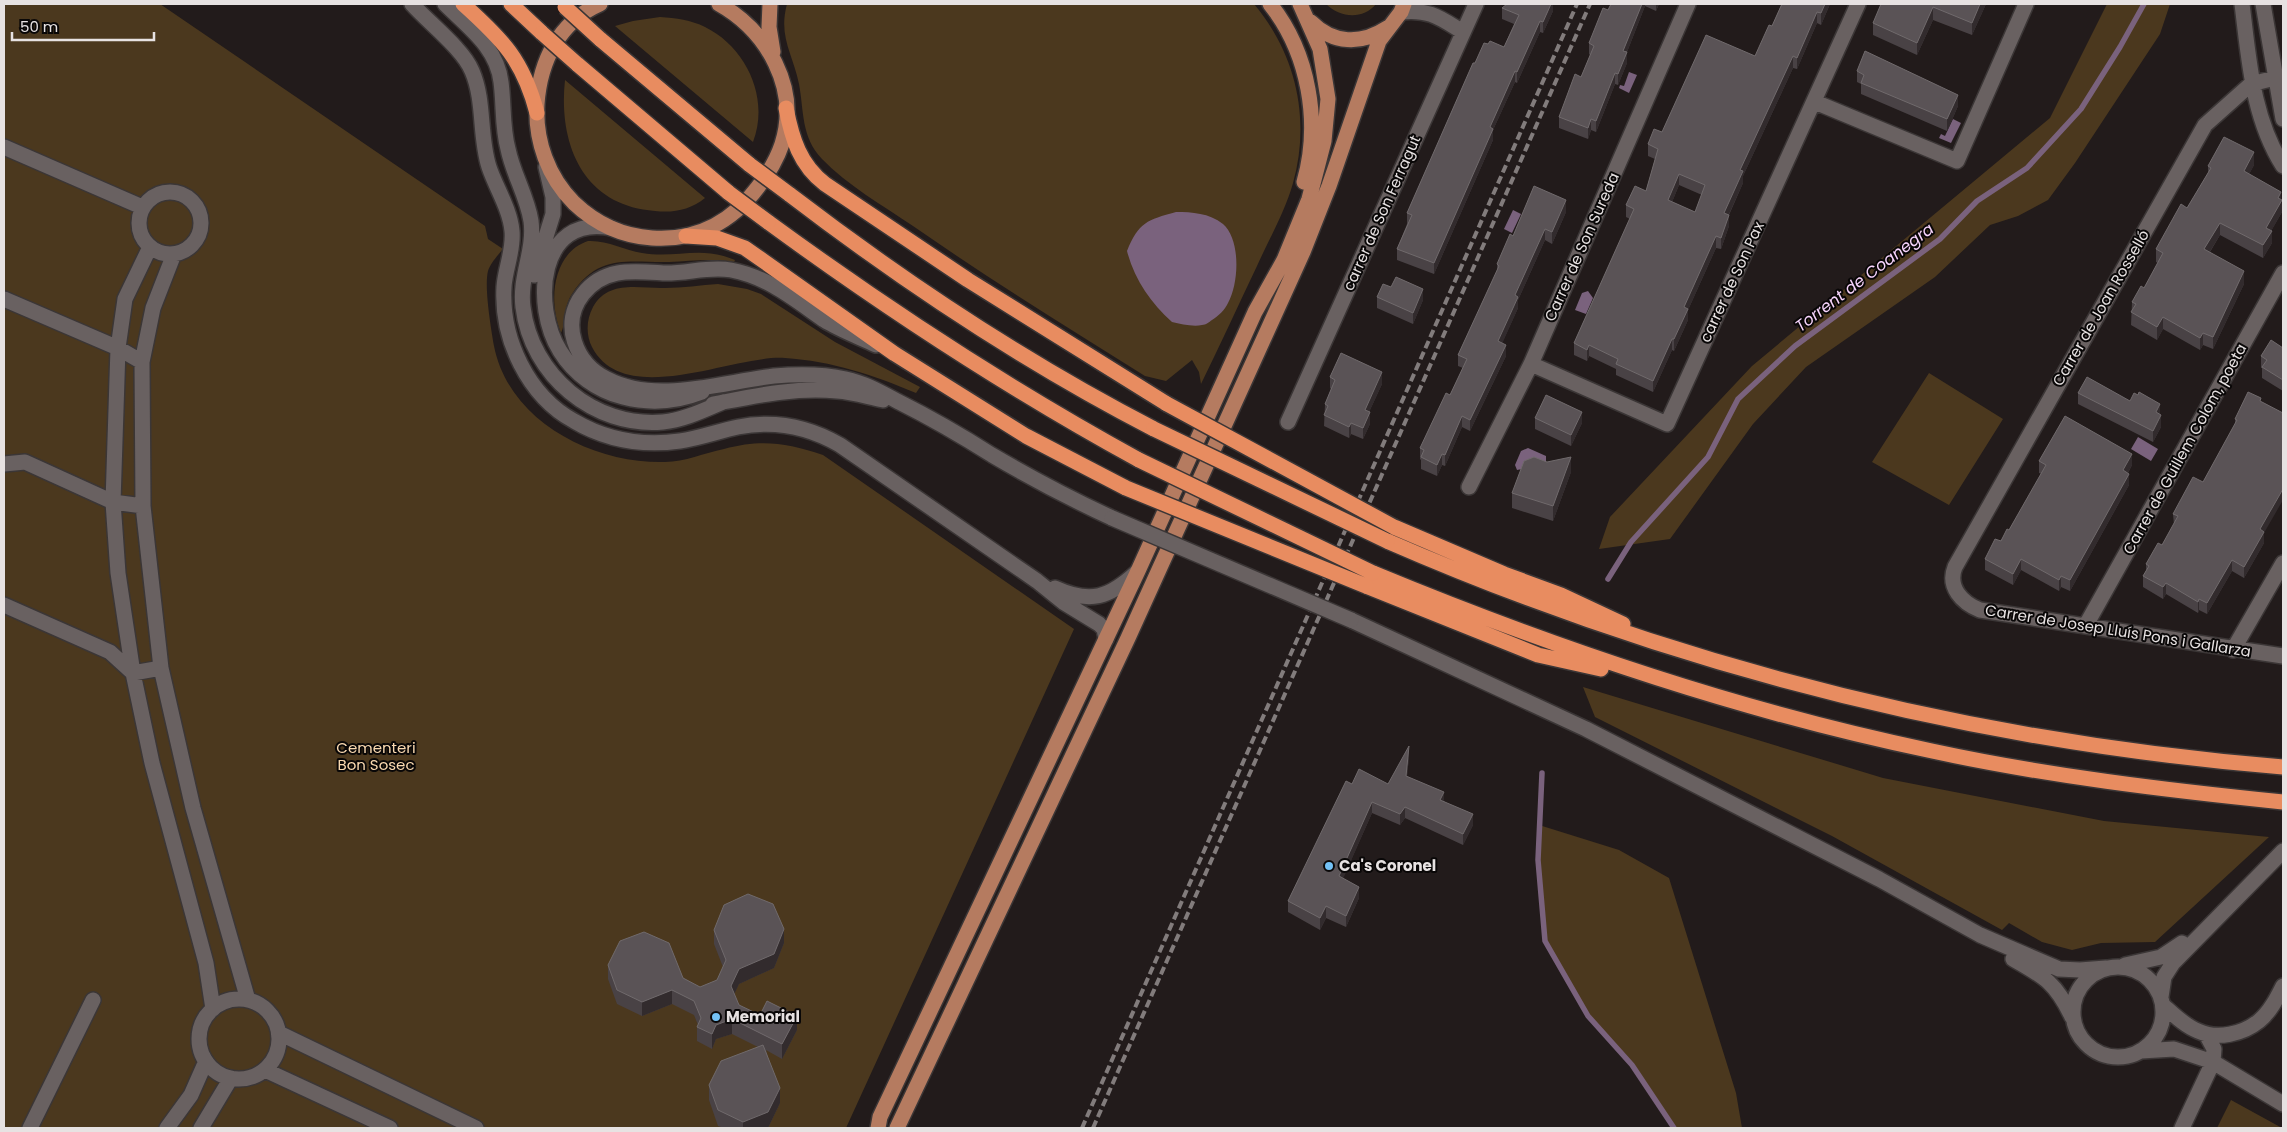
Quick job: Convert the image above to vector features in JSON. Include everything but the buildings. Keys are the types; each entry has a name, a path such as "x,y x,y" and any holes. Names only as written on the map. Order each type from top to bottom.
{"highway":[{"path":"463,4 498,35 519,64 528,84 536,114"},
{"path":"512,4 577,64 729,193 890,310 950,349 1069,421 1139,460 1370,579"},
{"path":"563,5 600,39 750,165 837,230 950,308 1073,385 1154,428 1387,541 1530,600 1681,651 1822,691 1974,725 2110,748 2183,758 2283,767"},
{"path":"786,108 790,130 800,156 818,179 968,280 1167,404 1394,526 1504,574 1561,595 1681,651"},
{"path":"686,236 717,238 745,248 895,354 1026,436 1126,488 1370,579 1539,639 1680,687 1851,733 2004,765 2150,788 2283,802"}],"main road":[{"path":"600,4 569,25 552,46 544,62 540,78 536,114 538,136 544,157 553,177 566,195 582,211 611,228 643,238 665,239 708,230 726,220 752,196 775,160 782,144 786,108 784,89 776,63 769,27 770,4"},
{"path":"719,4 750,26 764,43 776,63"},
{"path":"878,1128 880,1118 1138,571 1255,312 1299,197 1309,162 1311,110 1305,78 1292,41 1270,4"},
{"path":"1255,312 1284,260 1309,199 1324,141 1328,112 1320,49 1300,4"},
{"path":"1307,18 1319,30 1333,37 1349,41 1365,39 1399,13"},
{"path":"897,1128 1124,646 1288,283 1323,203 1379,41 1399,13"}],"street":[{"path":"412,4 464,56 473,73 478,94 486,156 509,217 512,232 504,286 507,326 521,364 534,385 548,402 564,415 585,427 631,442 656,443 680,441 738,427 768,424 792,427 822,435 840,445 1037,581 1063,602 1102,626 1106,639"},
{"path":"445,4 487,47 500,74 505,139 531,224 531,238 522,284 523,306 529,334 542,363 557,381 580,400 604,413 626,420 652,422 674,420 723,402"},
{"name":"carrer de Son Ferragut","path":"1288,422 1476,4"},
{"name":"Carrer de Son Sureda","path":"1470,487 1531,364 1688,4"},
{"name":"carrer de Son Pax","path":"1531,364 1667,424 1858,4"},
{"path":"1815,102 1957,161 2026,4"},
{"path":"2242,4 2251,84 2262,121 2283,166"},
{"path":"2263,4 2283,119"},
{"path":"1399,13 1418,10 1431,13 1463,32"},
{"name":"Carrer de Joan Rosselló","path":"1955,567 2205,125 2251,84 2275,78"},
{"path":"4,147 142,207"},
{"path":"544,157 553,197 553,214 537,258 532,293 538,330 546,349 555,363 584,392 605,403 623,409 665,412 780,391 818,390 854,393 906,406"},
{"path":"179,192 189,197 196,205 200,215 199,236 184,251 174,254 165,254 150,247 144,240 138,224 142,207 158,193 179,192"},
{"path":"611,228 591,226 570,233 560,242 551,259 546,279 544,304 552,334 564,358 576,371 597,387 614,395 635,400 683,399 717,386"},
{"path":"150,247 126,299 118,348 113,502 118,573 133,673 152,763 206,963 213,1009"},
{"path":"174,254 153,308 142,362 143,506 161,668 193,808 248,1000"},
{"path":"895,354 838,328 771,283 730,270 708,269 672,273 623,270 605,276 584,293 575,308 572,334 582,360 599,375 620,385 648,391 717,386 773,376 828,376 856,382 906,406 1047,486 1112,518 1351,620 1586,729 1878,879 1980,935 2059,969 2130,968 2143,974 2156,985 2162,1002 2191,1028 2206,1034 2231,1034 2250,1027 2266,1014 2283,986"},
{"name":"Carrer de Guillem Colom, poeta","path":"2086,626 2283,273"},
{"path":"4,299 118,348 142,362"},
{"path":"4,464 25,462 113,502 143,506"},
{"path":"2234,650 2283,563"},
{"name":"Carrer de Josep Lluís Pons i Gallarza","path":"1955,567 1952,578 1955,589 1964,602 1980,610 2283,656"},
{"path":"1037,581 1069,595 1091,598 1112,592 1138,571"},
{"path":"4,605 110,652 133,673"},
{"path":"133,673 161,668"},
{"path":"2141,1052 2153,1041 2160,1030 2162,984 2167,970 2283,851"},
{"path":"2073,1020 2073,1009 2078,992 2087,979 2111,968 2149,961 2168,954 2224,910"},
{"path":"1980,935 2007,956 2030,968 2052,984 2063,998 2084,1041 2102,1054 2119,1058 2141,1052 2174,1049 2213,1062 2283,1104"},
{"path":"235,999 248,1000 259,1004 268,1011 275,1021 279,1033 279,1046 274,1060 264,1070 255,1076 243,1079 232,1078 213,1069 206,1061 200,1045 200,1028 205,1017 223,1002 235,999"},
{"path":"30,1128 93,1000"},
{"path":"279,1033 448,1123 476,1128"},
{"path":"2182,1128 2213,1062 2214,1049 2206,1034"},
{"path":"167,1128 191,1095 206,1061"},
{"path":"264,1070 390,1128"},
{"path":"202,1128 232,1078"}],"green space":[{"name":"Cementeri Bon Sosec","path":"4,4 160,4 485,226 488,239 503,249 489,268 487,287 494,346 503,373 517,396 536,417 558,433 584,446 610,455 638,461 672,462 738,446 762,443 785,445 823,455 1074,629 846,1128 4,1128"},
{"path":"787,4 1254,4 1268,23 1290,66 1300,111 1298,159 1290,194 1281,215 1201,384 1199,372 1192,360 1166,381 1145,376 970,265 865,194 822,159 810,142 804,123 799,84 785,36 784,26"},
{"path":"1326,4 1376,4 1365,13 1351,15 1338,12"},
{"path":"2107,4 2170,4 2160,34 2075,163 2048,200 2018,216 1990,225 1935,277 1806,367 1753,424 1670,539 1599,549 1610,517 1752,366 2050,118"},
{"path":"660,17 683,20 705,27 720,36 743,61 751,76 758,108 758,125 753,142 615,26"},
{"path":"565,80 705,198 682,210 669,212 655,211 630,207 610,197 593,184 580,168 571,148 566,127 564,104"},
{"path":"588,241 602,242 642,253 666,255 710,253 735,260 734,262 710,260 627,262 604,266 582,281 572,294 567,304 561,333 555,307 554,293 556,280 560,267 567,256 576,247"},
{"path":"718,284 747,289 761,294 835,342 920,387 916,393 852,370 819,362 785,358 738,363 682,375 654,377 629,375 608,365 592,347 588,332 589,317 593,307 607,292 626,287 672,288"},
{"path":"1929,373 2003,419 1949,505 1872,462"},
{"path":"1583,687 1883,778 2104,821 2269,837 2155,942 2101,943 2072,950 2042,942 2009,923 2002,930 1832,836 1595,717"},
{"path":"1539,825 1619,850 1669,878 1736,1093 1742,1128 1674,1128 1632,1065 1588,1016 1545,941 1538,860"},
{"path":"2231,1100 2282,1128 2217,1128"}],"shaded area":[{"path":"1629,72 1637,75 1629,93 1619,88 1620,85 1624,86"},
{"path":"1953,119 1961,123 1951,143 1939,138 1941,134 1945,136"},
{"path":"1513,210 1521,214 1512,233 1504,229"},
{"path":"1176,212 1212,217 1223,224 1233,240 1236,273 1232,295 1227,306 1203,325 1172,322 1164,315 1144,290 1134,271 1127,251 1131,241 1145,224 1158,217"},
{"path":"1588,291 1593,298 1586,314 1575,310 1582,293"},
{"path":"2138,437 2158,449 2151,461 2131,449"},
{"path":"1528,448 1546,456 1546,464 1517,470 1515,465 1521,451"}],"waterway":[{"name":"Torrent de Coanegra","path":"1608,579 1631,542 1708,457 1738,399 1795,346 1940,239 1977,201 2027,168 2081,109 2120,47 2144,4"},
{"name":"Torrent de Coanegra","path":"1542,773 1538,860 1545,941 1588,1016 1632,1065 1674,1128"}],"railway":[{"path":"1082,1128 1577,4"},
{"path":"1093,1128 1590,4"}],"place":[{"name":"Ca's Coronel","path":"1329,866"},
{"name":"Memorial","path":"716,1017"}]}
